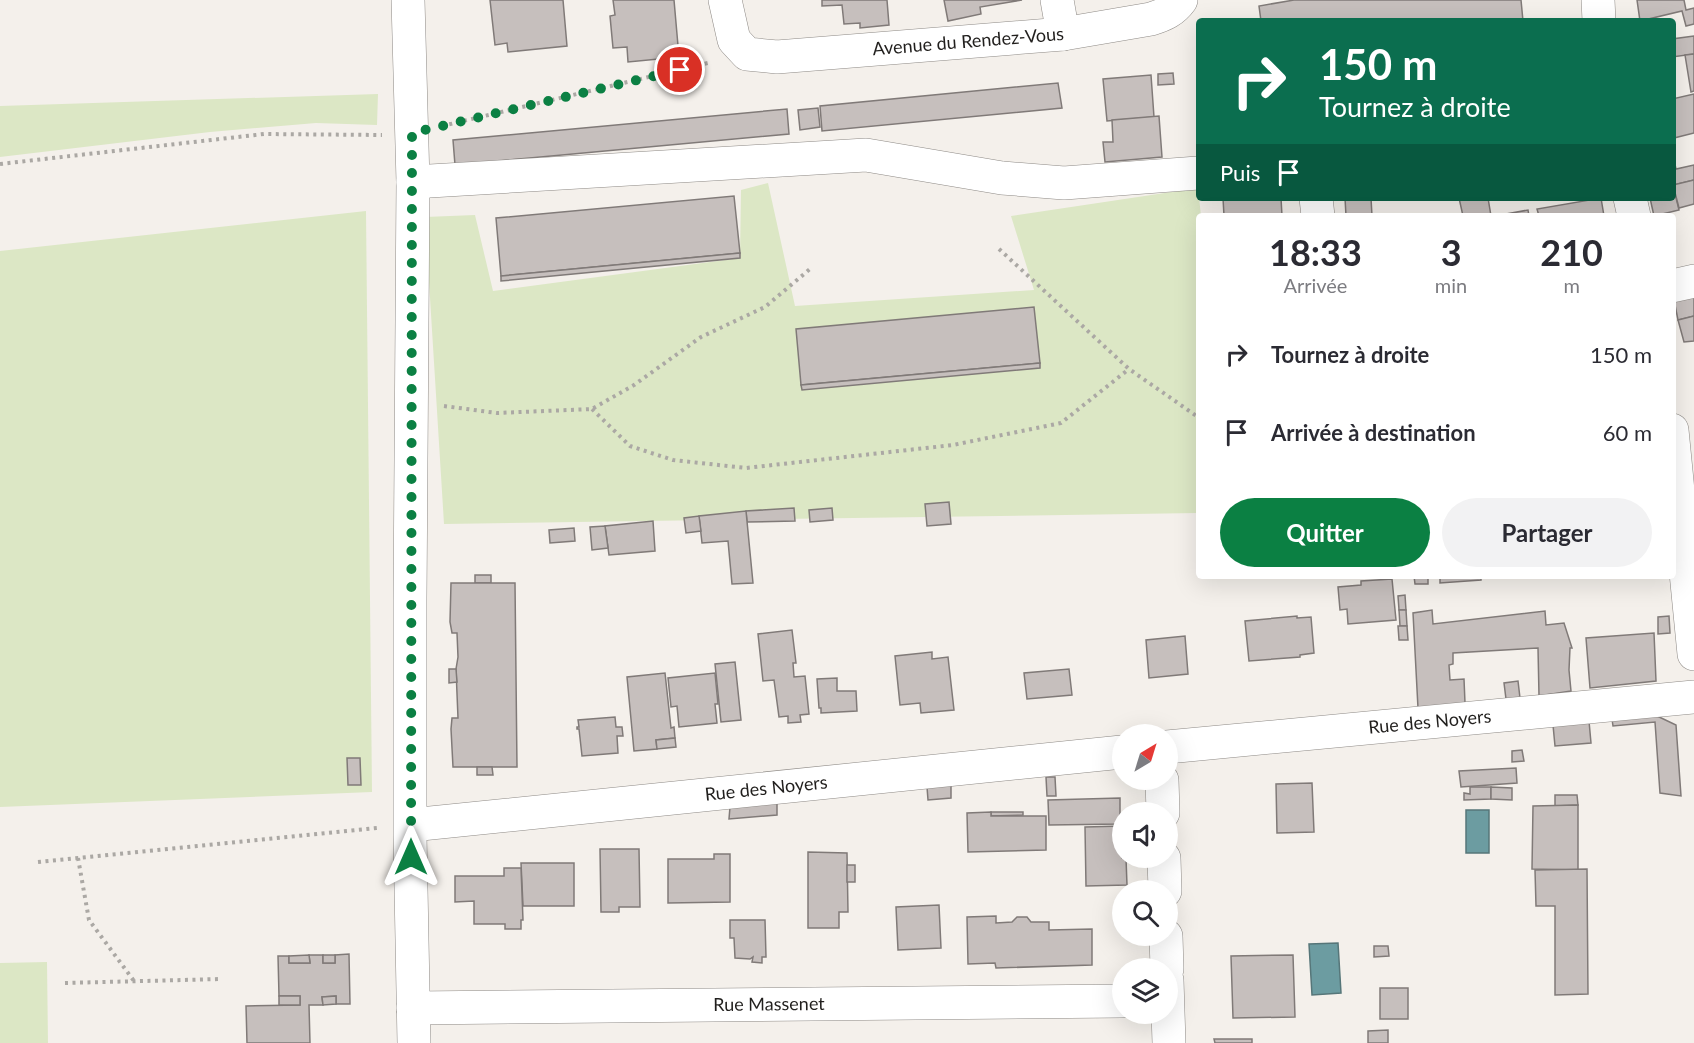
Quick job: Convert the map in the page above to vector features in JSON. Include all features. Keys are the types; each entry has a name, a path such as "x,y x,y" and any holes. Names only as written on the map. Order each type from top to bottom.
{"street":[{"path":"408,0 413,182 411,825 414,1043"},
{"path":"725,0 734,40 747,54"},
{"path":"1057,0 1063,34"},
{"name":"Avenue du Rendez-Vous","path":"747,54 777,57 1063,34 1165,15 1180,0"},
{"path":"1598,0 1599,18"},
{"path":"413,182 866,155 1002,178 1064,183 1196,173"},
{"path":"1676,285 1694,281"},
{"path":"1676,471 1694,654"},
{"name":"Rue des Noyers","path":"1178,746 1694,697"},
{"name":"Rue des Noyers","path":"411,825 1112,753"},
{"name":"Rue Massenet","path":"413,1008 1112,1001"},
{"path":"1168,1024 1169,1043"}],"path":[{"path":"0,164 264,134 412,133 747,54"},
{"path":"999,249 1129,369 1196,416"},
{"path":"411,402 497,413 592,409 634,385 701,337 765,307 810,269"},
{"path":"592,409 630,446 673,460 746,468 953,445 1061,423 1129,369"},
{"path":"38,862 411,825"},
{"path":"78,858 89,920 134,981"},
{"path":"64,983 222,979"}],"green space":[{"path":"378,94 377,125 316,123 210,132 0,157 0,106"},
{"path":"768,183 795,306 1034,290 1011,216 1196,188 1196,201 1199,201 1201,213 1196,213 1196,513 444,524 425,217 475,215 493,291 740,258 741,190"},
{"path":"366,211 372,792 0,807 0,251"},
{"path":"47,962 48,1043 0,1043 0,963"}],"water":[{"path":"1466,810 1489,810 1489,853 1466,853"},
{"path":"1338,943 1341,993 1312,995 1309,944"}],"building":[{"path":"490,0 563,0 567,46 508,52 507,43 495,45"},
{"path":"613,0 674,0 679,57 628,62 627,47 613,48 610,16 615,15"},
{"path":"822,0 887,0 889,25 860,28 860,23 844,24 842,5 822,6"},
{"path":"944,0 1022,0 980,7 981,14 948,21"},
{"path":"1294,0 1521,0 1523,18 1261,18 1259,6"},
{"path":"1637,0 1684,0 1686,10 1694,8 1694,24 1686,26 1682,11 1653,18 1640,18"},
{"path":"1694,36 1694,54 1676,56 1676,38"},
{"path":"1694,54 1694,91 1691,92 1685,55"},
{"path":"1173,73 1174,84 1158,85 1158,74"},
{"path":"1151,75 1154,117 1107,121 1103,79"},
{"path":"1058,83 1062,108 822,131 820,106"},
{"path":"1694,94 1694,133 1676,138 1676,98"},
{"path":"818,108 820,127 800,130 798,110"},
{"path":"787,109 789,134 455,165 453,140"},
{"path":"1159,116 1162,157 1105,162 1103,142 1113,142 1112,120"},
{"path":"1694,165 1694,180 1676,184 1676,169"},
{"path":"1694,180 1694,204 1679,208 1676,184"},
{"path":"734,196 740,253 501,276 496,218"},
{"path":"1676,198 1679,210 1653,213 1651,201 1676,201"},
{"path":"1223,201 1281,201 1282,213 1224,213"},
{"path":"1345,201 1371,201 1372,213 1346,213"},
{"path":"1460,201 1488,201 1490,213 1462,213"},
{"path":"1584,201 1602,201 1604,213 1538,213 1537,209"},
{"path":"1528,210 1528,213 1512,213"},
{"path":"740,253 740,258 501,281 501,276"},
{"path":"1694,295 1694,316 1678,320 1676,300"},
{"path":"1034,307 1040,363 801,385 796,329"},
{"path":"1694,316 1694,341 1684,342 1678,320"},
{"path":"1040,363 1040,368 802,390 801,385"},
{"path":"949,502 951,524 927,526 925,504"},
{"path":"794,508 795,521 747,522 746,511"},
{"path":"832,508 833,520 810,522 809,510"},
{"path":"746,511 753,583 732,584 728,541 702,543 699,516"},
{"path":"699,516 701,531 686,533 684,518"},
{"path":"653,521 655,551 609,555 605,526"},
{"path":"605,526 608,548 592,550 590,527"},
{"path":"574,528 575,541 550,543 549,530"},
{"path":"475,575 491,575 491,583 475,583"},
{"path":"1392,579 1396,620 1348,624 1347,609 1340,610 1338,587 1361,585 1361,581"},
{"path":"1414,579 1428,579 1428,584 1415,584"},
{"path":"1440,579 1481,579 1481,580 1440,583"},
{"path":"451,583 515,583 517,767 453,767 451,729 452,718 458,718 456,669 458,657 457,633 452,633 450,622"},
{"path":"1405,595 1406,610 1399,610 1398,596"},
{"path":"1399,610 1406,610 1407,626 1400,626"},
{"path":"1432,610 1433,624 1545,611 1546,625 1564,623 1572,648 1570,648 1569,670 1571,691 1539,696 1538,648 1453,653 1453,664 1449,665 1450,680 1464,679 1465,703 1418,708 1413,613"},
{"path":"1297,616 1297,618 1311,617 1314,653 1300,655 1300,657 1249,661 1245,621"},
{"path":"1669,616 1670,633 1658,634 1658,617"},
{"path":"1398,626 1407,626 1408,640 1399,640"},
{"path":"792,630 796,663 793,663 794,677 805,676 809,714 800,715 801,722 788,723 788,716 779,717 774,680 763,681 758,634"},
{"path":"1654,633 1656,681 1590,688 1586,638"},
{"path":"1185,636 1188,674 1149,678 1146,640"},
{"path":"932,652 932,659 948,657 954,710 921,713 920,703 900,705 895,656"},
{"path":"735,662 741,720 721,722 715,664"},
{"path":"449,669 456,669 457,682 449,683"},
{"path":"1069,669 1072,695 1027,699 1024,673"},
{"path":"665,673 671,728 674,727 675,738 656,740 657,749 634,751 627,677"},
{"path":"715,673 717,723 679,727 677,706 671,707 668,678"},
{"path":"837,678 837,691 856,691 857,711 821,713 817,679"},
{"path":"1518,681 1520,698 1506,699 1504,683"},
{"path":"1655,715 1676,725 1681,796 1660,793 1655,722 1613,726 1612,719"},
{"path":"615,717 616,727 622,727 623,736 617,736 618,753 582,756 579,729 577,729 578,720"},
{"path":"1589,721 1591,743 1555,746 1553,725"},
{"path":"675,738 676,747 657,749 656,740"},
{"path":"1522,750 1524,761 1512,762 1512,751"},
{"path":"347,758 360,758 361,785 348,785"},
{"path":"477,767 492,767 493,775 477,775"},
{"path":"1516,768 1517,783 1461,787 1459,771"},
{"path":"1046,777 1055,777 1056,796 1047,796"},
{"path":"1312,783 1314,832 1277,833 1276,784"},
{"path":"951,785 951,798 928,800 927,787"},
{"path":"1470,787 1491,787 1491,799 1464,800 1464,793 1470,794"},
{"path":"1491,787 1512,788 1512,800 1491,799"},
{"path":"1555,795 1577,795 1578,805 1555,806"},
{"path":"1120,798 1120,802 1112,802 1112,824 1049,825 1048,800"},
{"path":"777,803 777,815 729,819 730,807"},
{"path":"1578,805 1578,870 1532,869 1533,806"},
{"path":"991,812 1023,812 1023,815 991,816"},
{"path":"991,812 991,816 1046,816 1046,850 968,852 967,813"},
{"path":"1112,826 1112,868 1126,868 1127,880 1112,880 1112,885 1086,886 1085,827"},
{"path":"600,849 639,849 640,907 619,907 619,912 601,912"},
{"path":"808,852 847,853 848,912 839,912 839,928 808,928"},
{"path":"714,854 730,854 730,902 668,903 668,859 714,859"},
{"path":"521,863 574,863 574,906 523,906"},
{"path":"847,865 855,865 855,882 847,882"},
{"path":"504,868 521,868 523,920 521,920 521,929 505,929 505,924 474,924 474,901 455,902 455,876 504,876"},
{"path":"1587,869 1588,994 1555,995 1555,906 1536,906 1535,870"},
{"path":"939,905 941,948 898,950 896,907"},
{"path":"996,916 996,923 1012,922 1017,917 1027,917 1031,922 1049,922 1049,930 1092,929 1092,965 996,968 995,963 968,964 967,917"},
{"path":"730,920 765,920 766,957 762,957 762,963 752,962 753,957 750,959 735,958 734,938 730,938"},
{"path":"1374,946 1388,946 1389,956 1374,957"},
{"path":"349,954 350,1004 336,1004 336,996 322,997 323,1005 309,1005 310,1043 247,1043 246,1006 300,1005 300,996 279,996 278,956 289,956 289,963 310,963 309,955 323,955 323,963 335,963 335,955"},
{"path":"309,955 310,963 289,963 289,956"},
{"path":"323,955 335,955 335,963 323,963"},
{"path":"1293,955 1295,1017 1233,1018 1231,956"},
{"path":"1380,988 1408,988 1408,1019 1380,1019"},
{"path":"279,996 300,996 300,1005 279,1005"},
{"path":"336,996 336,1004 323,1005 322,997"},
{"path":"1388,1030 1388,1043 1368,1043 1368,1031"},
{"path":"1214,1039 1252,1039 1252,1043 1215,1043"}],"route":[{"path":"411,857 412,133 680,70"}]}
